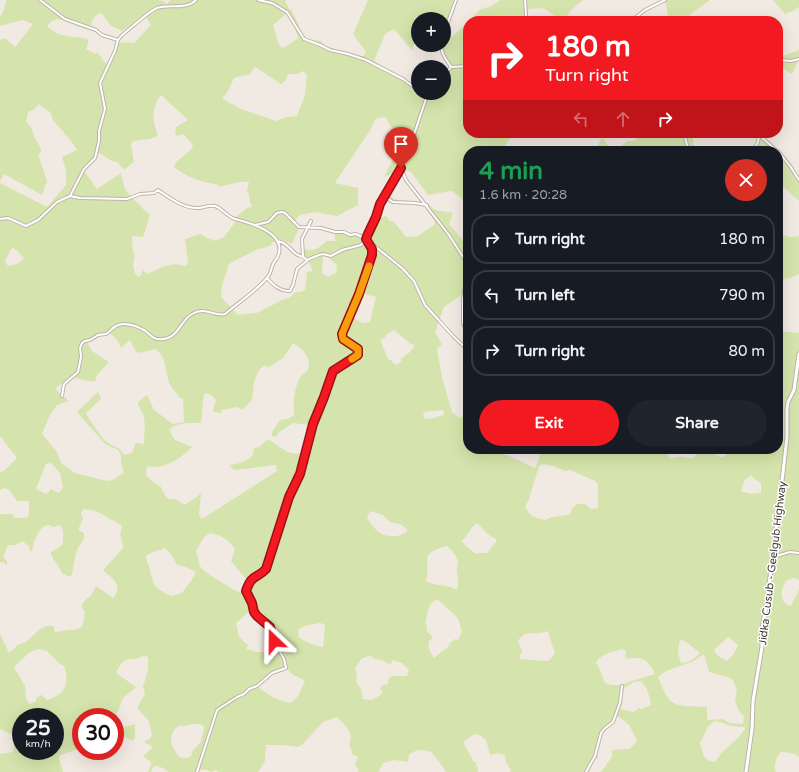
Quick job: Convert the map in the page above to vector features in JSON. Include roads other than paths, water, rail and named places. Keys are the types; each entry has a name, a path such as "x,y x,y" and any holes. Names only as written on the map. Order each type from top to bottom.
{"street":[{"path":"40,0 65,19 96,30 102,35 118,40"},
{"path":"70,196 84,169 95,158 99,141 99,131 105,109 100,83 115,51 118,40 122,35 156,8 190,4 196,0"},
{"path":"258,0 272,3 287,12 295,23 300,35 304,39 330,50 366,60 403,79 411,85"},
{"path":"451,14 456,0"},
{"path":"525,0 526,16"},
{"path":"637,16 645,10 665,0"},
{"path":"783,60 791,61 799,59"},
{"path":"451,67 463,66"},
{"path":"267,278 279,289 283,291 290,290 293,285 296,270 307,261 323,254 331,256 342,250 360,245 366,239 368,231 384,196 407,155 426,100"},
{"path":"763,138 772,146"},
{"path":"783,157 799,180"},
{"path":"401,168 406,180 427,205 463,257"},
{"path":"0,219 8,218 26,226 38,220 57,202 70,196 80,198 127,198 140,194 154,193 158,190 176,202 195,207 215,206 235,219 254,225 273,235 278,241 280,249 279,255 267,278 225,314 221,315 203,310 192,314 177,332 167,339 155,339 142,328 125,323 115,326 106,334 98,334 90,340 85,341 80,348 78,372 64,384 62,396"},
{"path":"384,196 393,202 427,205"},
{"path":"254,225 268,222 276,213 282,212 285,213 299,227 309,227 356,234 366,239 402,268 414,281 425,305 452,336 463,346"},
{"path":"303,256 302,238 311,221"},
{"path":"197,772 217,710 244,694 249,689 257,686 272,673 286,668 284,659 274,641 270,627 254,612 252,603 246,591 253,577 266,569 289,497 300,474 313,424 333,371 358,355 358,349 343,339 342,334 359,294 372,255 372,249 366,239"},
{"path":"278,241 283,242 297,254 303,256 307,261"},
{"path":"463,300 463,323"},
{"name":"Jidka Cusub - Geelgub Highway","path":"746,772 752,729 753,700 762,647 762,629 773,557 787,438 787,409 788,402 794,390 799,354"},
{"path":"773,557 790,552 799,553"},
{"path":"586,772 595,756 601,733 613,722 620,703 622,686"}]}
